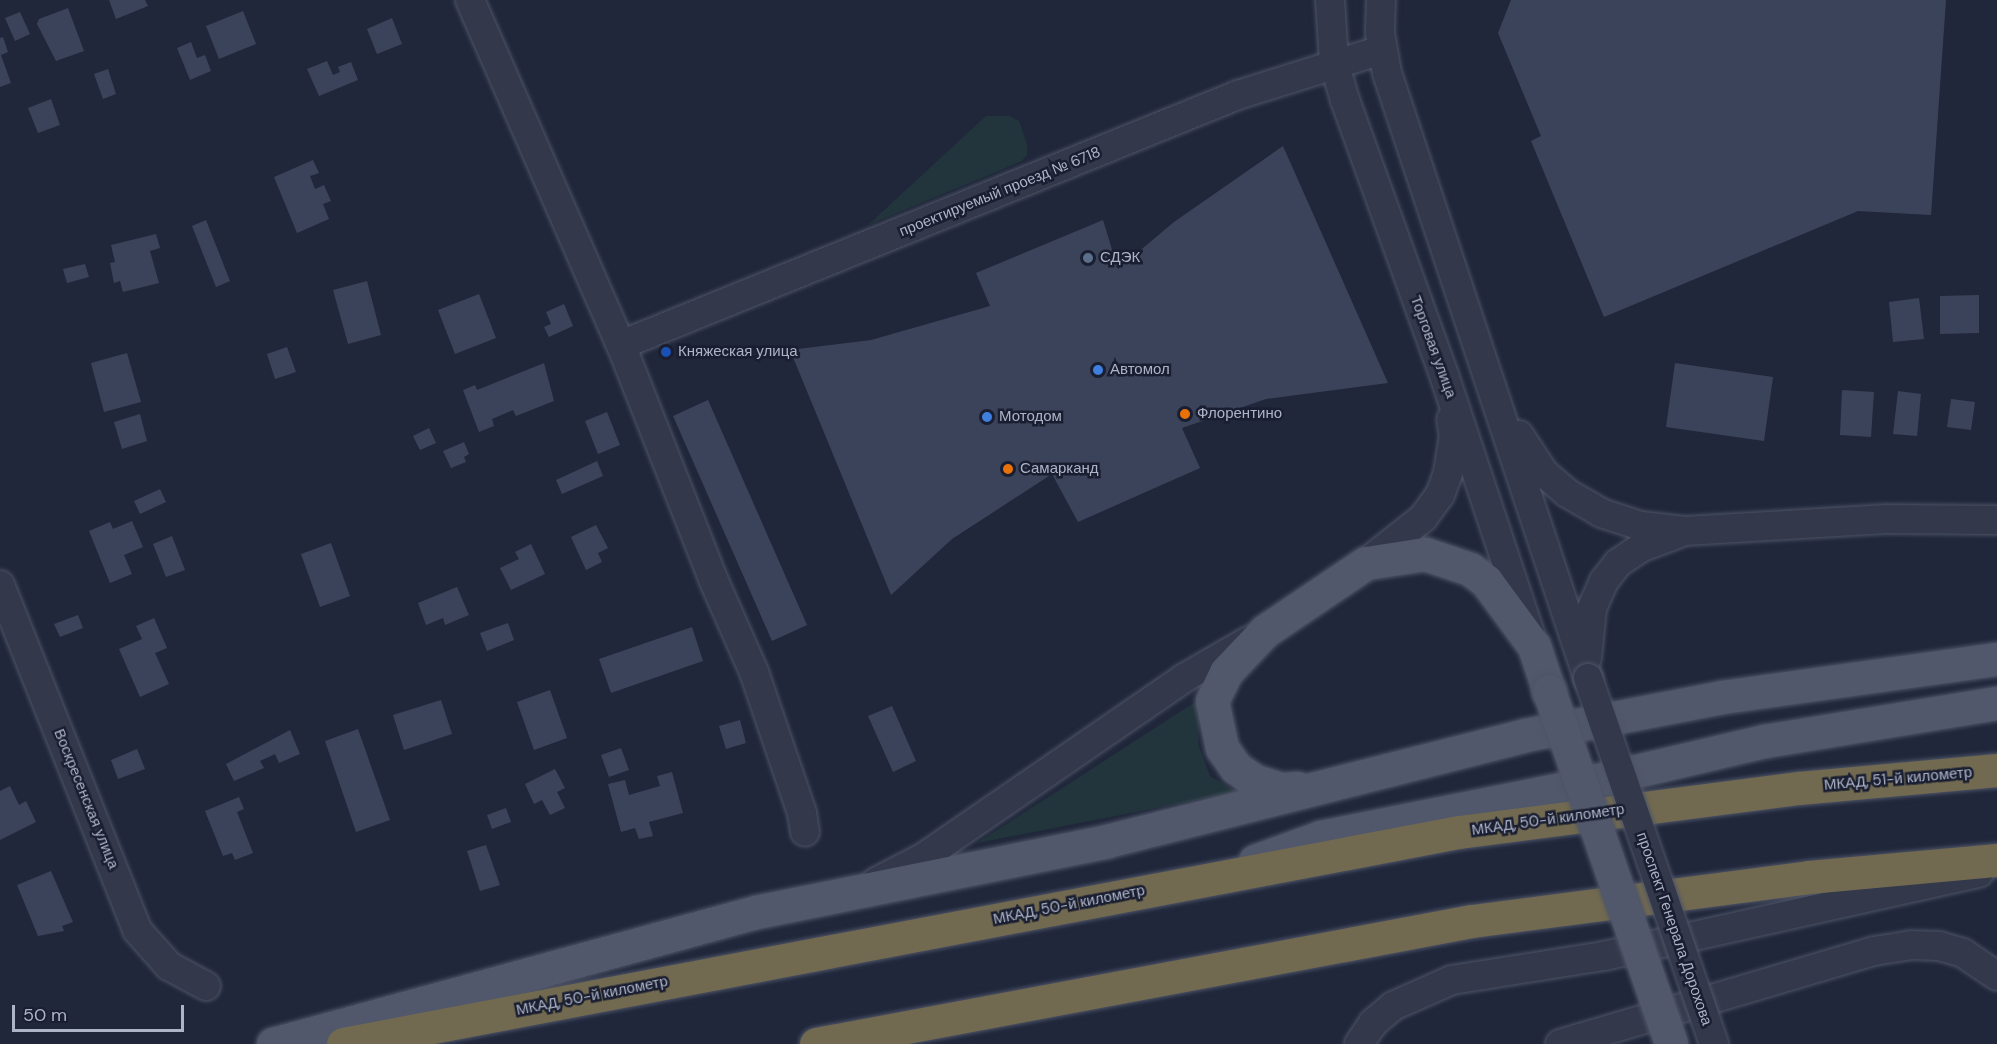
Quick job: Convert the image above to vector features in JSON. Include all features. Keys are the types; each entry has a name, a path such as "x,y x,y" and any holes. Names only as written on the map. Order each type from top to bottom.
{"highway":[{"name":"МКАД, 51-й километр","path":"1799,788 1997,770"},
{"name":"МКАД, 50-й километр","path":"343,1044 1459,832 1799,788"},
{"path":"816,1044 1335,944 1615,901 1809,877 1997,860"}],"main road":[{"path":"1326,786 1281,789 1255,781 1236,768 1222,748 1212,701 1226,672 1265,631 1366,563 1425,554 1470,569 1486,581 1534,646"},
{"name":"Торговая улица","path":"1534,646 1671,1044"},
{"path":"273,1044 622,946 865,888 1107,842 1525,735 1722,697 1997,659"},
{"path":"1206,879 1322,837 1546,792 1764,741 1997,703"}],"street":[{"path":"470,0 621,345 713,579 754,672 802,813 805,832"},
{"name":"Торговая улица","path":"1330,0 1334,62 1392,237 1445,378 1534,646"},
{"path":"1381,0 1382,50 1588,678"},
{"name":"проектируемый проезд № 6718","path":"621,345 1238,95 1334,62 1382,50"},
{"path":"1366,563 1423,518 1440,495 1448,473 1454,437 1445,378"},
{"path":"1498,403 1544,473 1567,493 1611,516 1641,526 1685,531 1887,519 1997,520"},
{"path":"1588,678 1586,640 1592,608 1604,581 1618,563 1642,547 1685,531"},
{"name":"Воскресенская улица","path":"0,585 137,930 168,966 206,986"},
{"path":"865,888 924,856 1184,678 1265,631"},
{"name":"проспект Генерала Дорохова","path":"1588,678 1714,1044"},
{"path":"1359,1044 1373,1023 1393,1006 1452,980 1604,956 1997,868"},
{"path":"1560,1044 1874,951 1902,947 1939,946 1963,953 1997,976"}],"shaded area":[{"path":"986,116 1010,116 1019,121 1027,144 1027,155 1022,161 868,225"},
{"path":"1200,699 1198,744 1210,776 1238,792 977,843"}],"building":[{"path":"109,0 145,0 148,6 116,19"},
{"path":"1511,0 1946,0 1931,215 1858,211 1604,317 1531,141 1541,136 1498,33"},
{"path":"68,8 84,51 56,61 37,24 39,19"},
{"path":"243,11 256,44 219,59 206,26"},
{"path":"20,12 30,34 15,41 5,18"},
{"path":"392,18 402,44 377,54 367,29"},
{"path":"3,37 8,52 1,55 11,83 0,87 0,38"},
{"path":"191,42 197,58 205,55 211,71 190,80 177,48"},
{"path":"327,61 333,75 340,72 338,67 351,62 358,80 319,96 307,69"},
{"path":"108,69 116,94 103,99 94,74"},
{"path":"51,99 60,125 38,133 28,108"},
{"path":"1283,146 1388,383 1266,399 1182,428 1200,468 1078,522 1052,474 952,539 891,595 790,350 871,340 990,306 976,273 1103,220 1118,269 1174,222"},
{"path":"313,160 319,173 310,176 315,189 324,185 331,201 323,204 329,219 297,233 274,177"},
{"path":"206,220 230,281 216,287 192,226"},
{"path":"156,234 160,248 150,251 159,283 123,292 120,281 114,283 110,263 115,262 111,245"},
{"path":"85,264 89,277 67,283 63,269"},
{"path":"367,281 381,335 348,344 333,290"},
{"path":"479,294 496,338 455,354 438,310"},
{"path":"1979,295 1979,333 1940,334 1940,296"},
{"path":"1919,298 1924,339 1893,342 1889,302"},
{"path":"564,304 573,326 549,337 544,327 551,324 546,312"},
{"path":"287,347 296,372 275,379 267,354"},
{"path":"127,353 141,402 104,412 91,363"},
{"path":"544,363 554,401 516,416 513,410 492,419 494,426 479,432 463,390 475,385 477,390"},
{"path":"1675,363 1773,377 1764,441 1666,427"},
{"path":"1842,390 1874,392 1871,437 1840,435"},
{"path":"1898,391 1921,394 1917,436 1893,434"},
{"path":"1951,399 1975,402 1971,430 1947,427"},
{"path":"708,400 807,625 772,641 673,416"},
{"path":"607,412 620,445 598,454 585,421"},
{"path":"140,414 147,441 122,449 114,422"},
{"path":"429,428 436,443 420,450 413,436"},
{"path":"464,442 469,454 464,457 466,462 451,468 443,451"},
{"path":"597,461 603,476 562,494 556,480"},
{"path":"160,489 166,502 140,514 134,501"},
{"path":"132,521 143,547 124,555 132,574 110,583 89,531 110,522 113,529"},
{"path":"596,525 608,548 598,553 602,562 586,570 571,537"},
{"path":"172,536 185,570 166,577 153,544"},
{"path":"331,543 350,596 320,607 301,554"},
{"path":"531,544 545,574 511,590 500,568 519,559 515,552"},
{"path":"457,587 469,615 445,625 443,618 426,625 418,603"},
{"path":"78,615 83,628 60,637 54,624"},
{"path":"154,618 167,648 155,653 169,684 140,697 119,649 142,639 136,626"},
{"path":"508,623 514,640 487,651 480,633"},
{"path":"692,627 703,661 611,693 599,659"},
{"path":"550,690 567,738 534,750 517,702"},
{"path":"441,700 452,734 404,750 393,715"},
{"path":"892,706 916,761 893,772 868,716"},
{"path":"740,720 746,743 726,749 719,726"},
{"path":"358,729 390,820 356,832 325,741"},
{"path":"290,730 300,754 279,763 275,754 260,761 264,768 234,781 226,764"},
{"path":"621,748 629,770 609,777 601,755"},
{"path":"137,749 145,769 118,779 111,760"},
{"path":"555,769 565,788 557,792 565,808 550,815 542,800 534,804 525,784"},
{"path":"672,772 683,813 649,822 653,836 639,839 635,828 621,832 608,784 625,780 629,795 660,786 657,776"},
{"path":"10,786 19,805 26,801 36,822 0,840 0,791"},
{"path":"239,797 244,809 237,812 253,853 235,860 232,853 223,856 205,811"},
{"path":"506,808 511,822 492,829 487,815"},
{"path":"486,845 500,885 480,891 467,851"},
{"path":"51,871 73,922 62,926 64,931 38,936 17,885"}],"place":[{"name":"СДЭК","path":"1088,258"},
{"name":"Княжеская улица","path":"666,352"},
{"name":"Автомол","path":"1098,370"},
{"name":"Флорентино","path":"1185,414"},
{"name":"Мотодом","path":"987,417"},
{"name":"Самарканд","path":"1008,469"}]}
